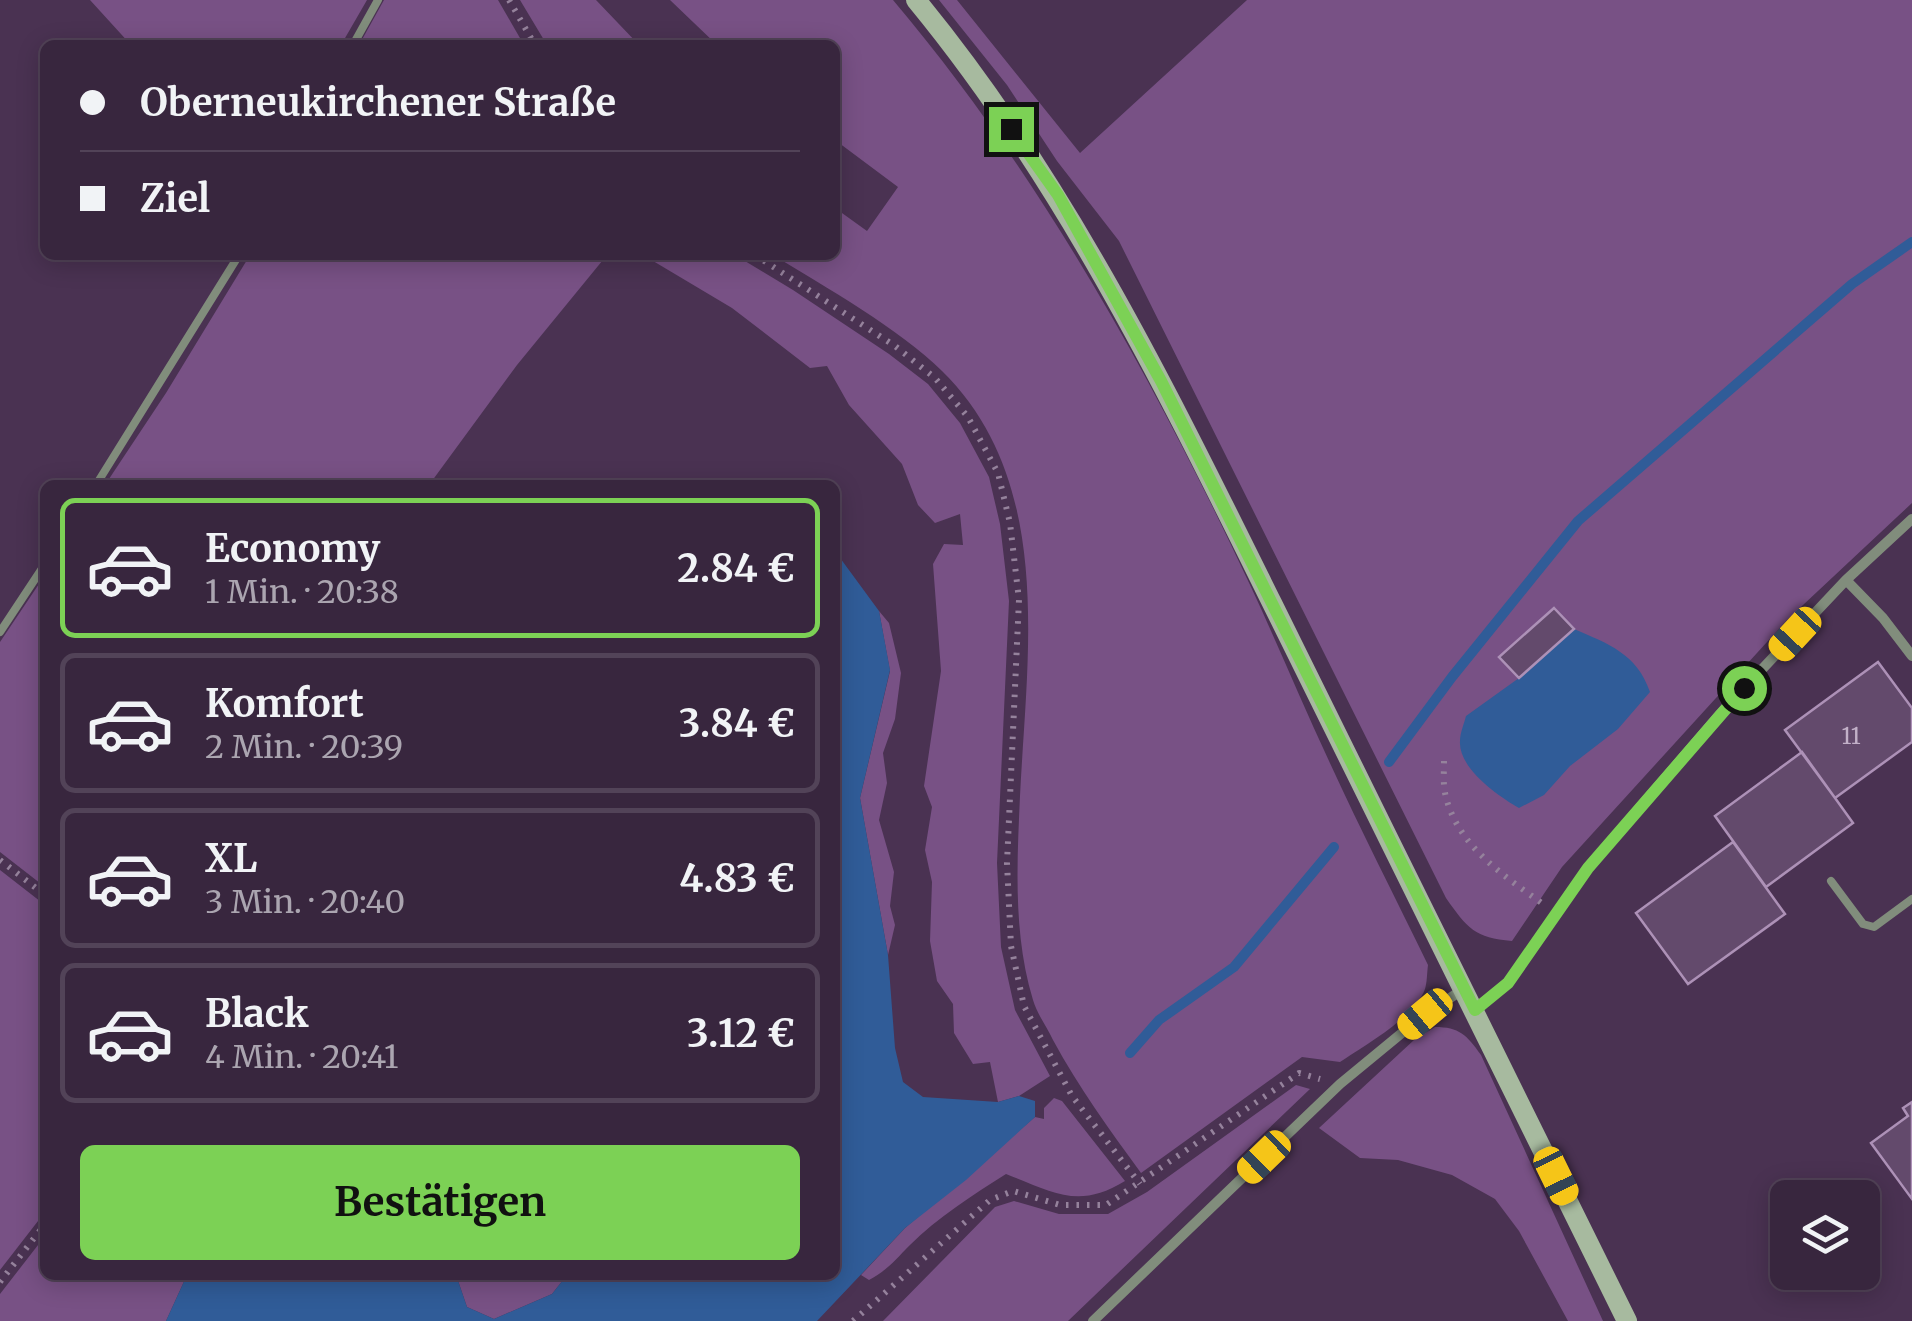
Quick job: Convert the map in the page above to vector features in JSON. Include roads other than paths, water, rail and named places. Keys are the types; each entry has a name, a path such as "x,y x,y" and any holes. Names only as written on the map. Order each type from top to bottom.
{"main road":[{"path":"916,0 963,57 1058,195 1104,275 1237,533 1627,1321"}],"street":[{"path":"1475,1010 1508,983 1588,868 1707,729 1846,580 1912,520"},
{"path":"1846,580 1912,656"},
{"path":"1093,1321 1340,1084 1425,1014 1464,989"}],"lane":[{"path":"356,40 378,0"},
{"path":"99,480 236,260"},
{"path":"0,632 40,572"},
{"path":"1831,881 1863,924 1874,926 1912,899"}],"water":[{"path":"840,558 879,611 890,670 860,798 888,955 895,1048 903,1082 923,1097 998,1102 1019,1096 1035,1101 1035,1117 966,1180 905,1228 817,1321 166,1321 185,1280 458,1280 467,1307 494,1319 552,1294 563,1280 840,1280"},
{"path":"1574,629 1629,659 1650,692 1618,729 1570,766 1544,795 1519,808 1472,771 1461,751 1461,732 1466,716 1519,678"}],"waterway":[{"path":"1389,762 1578,521 1852,284 1912,242"},
{"path":"1130,1053 1159,1020 1234,967 1334,847"}]}
